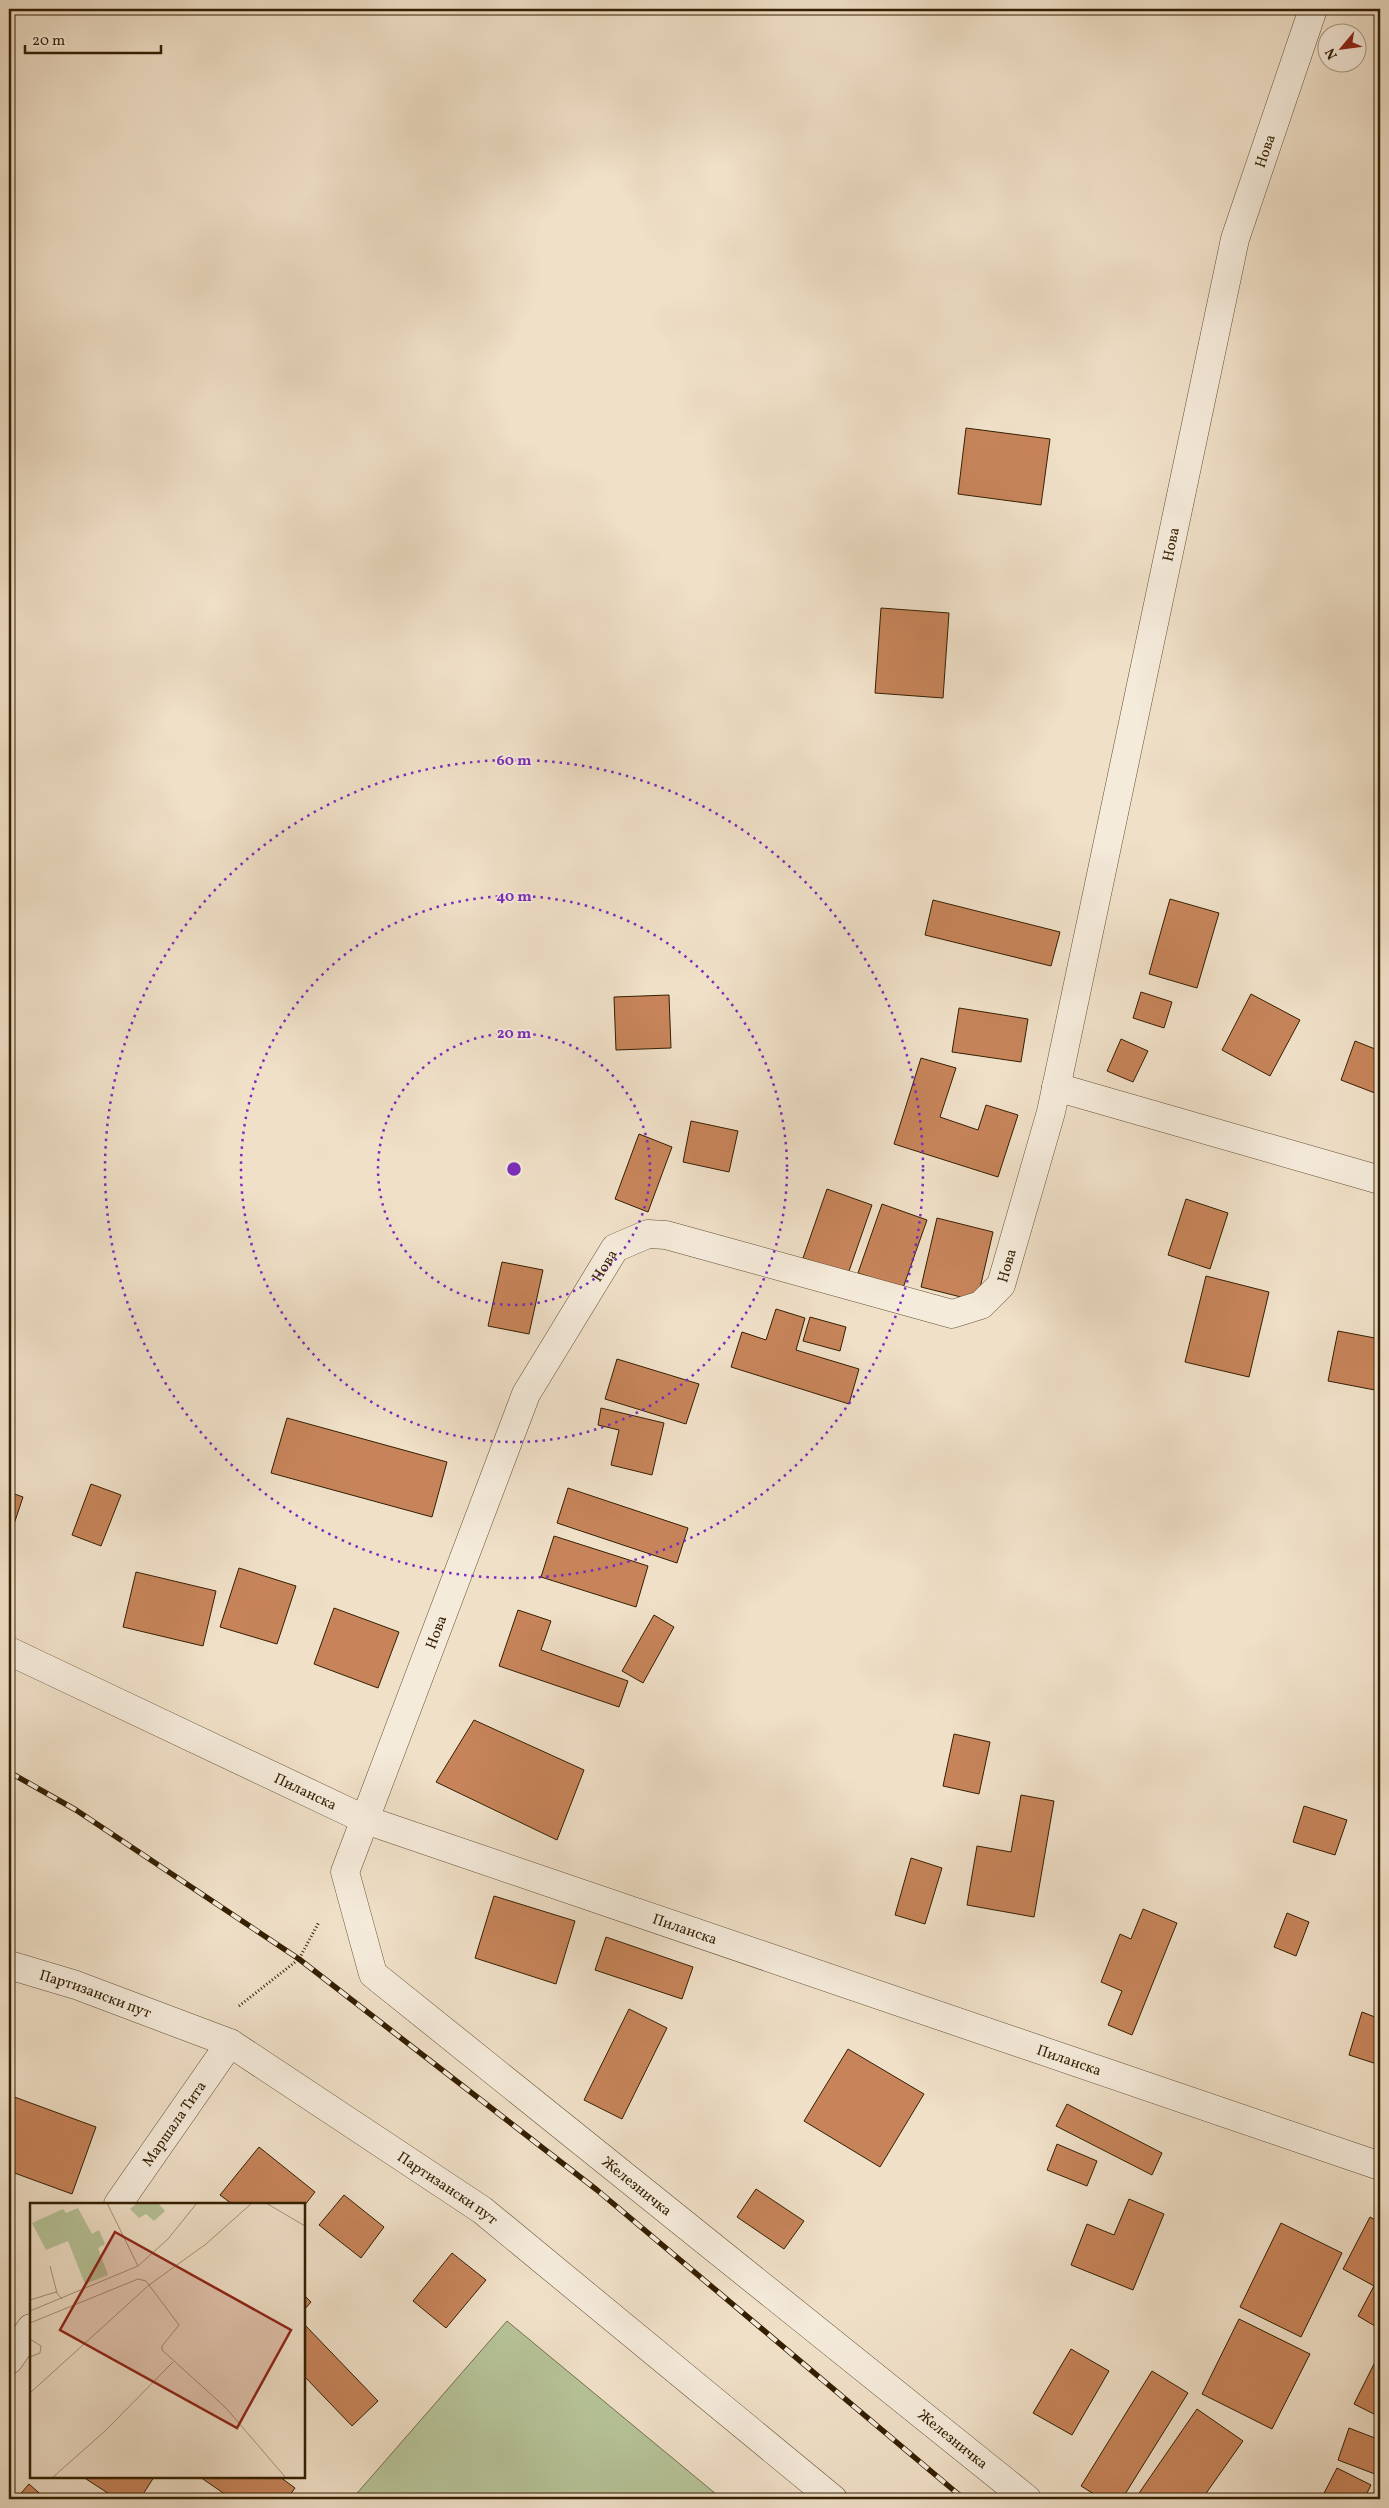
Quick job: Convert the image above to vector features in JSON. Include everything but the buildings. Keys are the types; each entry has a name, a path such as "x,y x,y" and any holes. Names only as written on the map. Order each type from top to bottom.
{"street":[{"name":"Нова","path":"366,1820 526,1394 615,1248 648,1234 666,1235 952,1314 981,1305 1001,1285 1051,1112 1235,239 1313,9"},
{"path":"1056,1087 1380,1180"},
{"name":"Пиланска","path":"9,1650 366,1820 1380,2166"},
{"path":"345,1872 366,1820"},
{"name":"Железничка","path":"345,1872 373,1974 1027,2499"},
{"name":"Партизански пут","path":"9,1965 76,1984 230,2043 482,2210 833,2499"},
{"name":"Маршала Тита","path":"119,2203 230,2043"},
{"path":"9,2360 30,2329"}],"path":[{"path":"230,2043 239,2004 299,1959 345,1872"}],"green space":[{"path":"507,2321 722,2499 352,2499"}],"railway":[{"path":"9,1772 76,1810 299,1959 597,2190 964,2499"}]}
